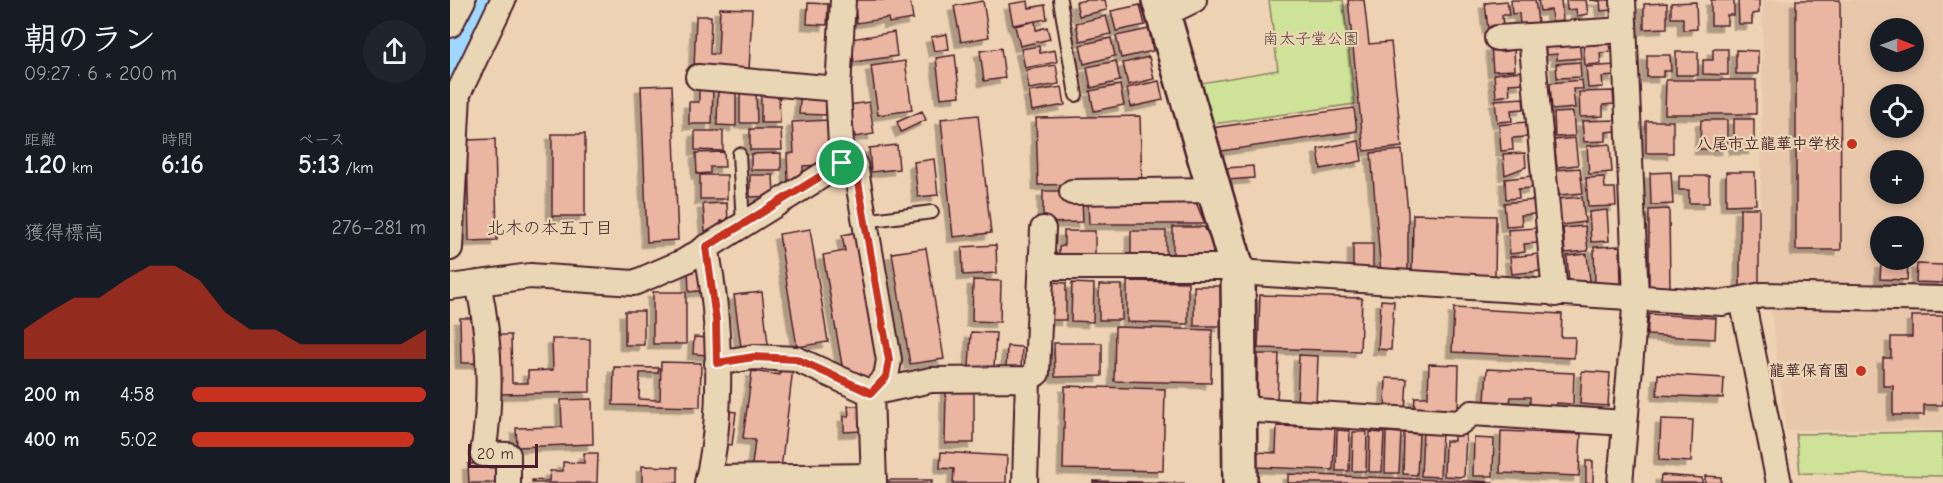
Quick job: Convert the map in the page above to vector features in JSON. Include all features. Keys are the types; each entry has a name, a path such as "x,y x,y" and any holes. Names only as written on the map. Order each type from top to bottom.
{"street":[{"path":"450,25 463,0"},
{"path":"450,248 458,94 503,0"},
{"path":"842,163 838,89 843,0"},
{"path":"1194,0 1161,7 1238,269 1240,483"},
{"path":"1620,483 1636,297 1623,0"},
{"path":"1497,38 1624,30"},
{"path":"1531,36 1555,294"},
{"path":"698,77 838,89"},
{"path":"450,287 530,276 634,283 685,261 706,247 842,163 855,165 889,360 886,377 871,393 874,479 707,480 716,408 717,363 716,320 706,247"},
{"path":"1071,192 1214,190"},
{"path":"717,363 754,357 796,359 871,393 931,380 1028,379 1037,373 1043,230"},
{"path":"1042,267 1238,269 1555,294 1722,303 1762,295 1943,299"},
{"path":"478,283 488,327 489,417 483,454 508,455 508,483"},
{"path":"1742,299 1779,483"},
{"path":"1025,483 1028,379"},
{"path":"1240,409 1459,423 1472,413 1625,423"}],"lane":[{"path":"1060,0 1076,95"},
{"path":"739,154 743,224"},
{"path":"864,220 932,212"}],"shaded area":[{"name":"八尾市立龍華中学校","path":"1763,0 1943,0 1943,288 1863,284 1760,286"},
{"name":"龍華保育園","path":"1771,309 1943,313 1943,429 1786,430"}],"green space":[{"name":"南太子堂公園","path":"1269,0 1343,0 1355,104 1213,124 1201,83 1278,70"},
{"path":"1943,432 1943,476 1800,473 1796,434"}],"building":[{"path":"854,0 910,0 913,19 889,23 888,18 857,23"},
{"path":"1105,0 1107,10 1079,16 1076,2"},
{"path":"1348,0 1364,0 1369,44 1391,42 1402,147 1364,151"},
{"path":"1511,0 1535,0 1538,23 1520,25 1519,13 1512,14"},
{"path":"1538,0 1561,0 1563,20 1552,21 1551,10 1540,11"},
{"path":"1566,0 1586,0 1588,14 1577,16 1576,9 1567,10"},
{"path":"1589,0 1611,0 1612,10 1601,11 1600,1"},
{"path":"1711,0 1734,0 1734,15 1727,15 1727,25 1711,25"},
{"path":"1738,0 1759,0 1759,13 1752,14 1752,24 1739,24"},
{"path":"1796,0 1840,0 1841,250 1796,250"},
{"path":"983,1 989,37 961,42 954,6"},
{"path":"1028,1 1029,8 1045,5 1047,19 1013,25 1009,4"},
{"path":"1507,1 1509,15 1502,15 1503,28 1488,29 1485,3"},
{"path":"1696,2 1697,29 1683,30 1683,18 1671,18 1671,3"},
{"path":"808,3 828,4 827,25 807,24"},
{"path":"1667,3 1667,28 1644,29 1644,4"},
{"path":"1140,5 1145,25 1116,31 1111,11"},
{"path":"720,8 752,9 749,71 694,69 696,16 711,16 710,54 718,54"},
{"path":"1106,16 1111,34 1080,41 1076,23"},
{"path":"1035,21 1036,30 1047,27 1050,39 1020,46 1015,26"},
{"path":"1149,29 1153,51 1121,58 1116,36"},
{"path":"894,32 897,56 854,62 851,39"},
{"path":"947,34 949,49 934,51 931,37"},
{"path":"1111,38 1115,56 1084,64 1080,45"},
{"path":"1609,40 1610,52 1600,53 1601,64 1585,65 1583,41"},
{"path":"1579,41 1581,58 1557,60 1557,54 1546,55 1545,44"},
{"path":"1500,45 1500,52 1514,50 1515,70 1493,71 1491,46"},
{"path":"1039,46 1040,53 1055,50 1057,62 1025,68 1021,49"},
{"path":"1001,48 1005,78 984,81 980,51"},
{"path":"1713,49 1728,49 1728,75 1703,74 1703,60 1713,60"},
{"path":"1736,50 1758,51 1758,74 1736,74"},
{"path":"1676,52 1698,52 1698,75 1676,75"},
{"path":"955,55 960,96 941,98 936,58"},
{"path":"1647,55 1670,55 1671,71 1663,71 1663,77 1647,77"},
{"path":"1149,57 1154,79 1128,85 1123,63"},
{"path":"905,61 912,110 878,115 871,66"},
{"path":"1116,61 1120,81 1091,88 1087,67"},
{"path":"1580,62 1581,77 1557,78 1556,64"},
{"path":"1056,65 1059,84 1029,89 1026,70"},
{"path":"1615,65 1616,76 1602,77 1603,87 1588,88 1586,67"},
{"path":"1522,71 1524,83 1509,84 1510,95 1496,97 1494,74"},
{"path":"1582,80 1583,89 1573,89 1575,108 1552,110 1550,83"},
{"path":"1666,80 1756,80 1756,114 1665,114"},
{"path":"1159,81 1163,100 1131,107 1127,88"},
{"path":"672,85 678,240 647,242 641,86"},
{"path":"1120,85 1124,105 1094,111 1090,91"},
{"path":"699,86 713,86 712,124 689,124 689,102 699,102"},
{"path":"1062,87 1065,105 1032,111 1029,92"},
{"path":"718,89 736,89 736,126 717,125"},
{"path":"801,91 827,92 826,115 799,114"},
{"path":"1613,91 1614,104 1603,105 1603,116 1580,117 1579,92"},
{"path":"740,92 756,92 757,123 740,123"},
{"path":"761,94 779,94 780,123 761,123"},
{"path":"1523,98 1524,109 1511,110 1512,121 1497,122 1495,100"},
{"path":"869,102 874,134 855,137 849,105"},
{"path":"1354,108 1357,131 1215,152 1211,128"},
{"path":"922,111 926,120 901,132 897,122"},
{"path":"1573,112 1575,136 1555,137 1554,113"},
{"path":"978,115 991,233 953,237 941,119"},
{"path":"1140,116 1142,183 1038,185 1036,118"},
{"path":"1734,119 1754,119 1754,149 1734,149"},
{"path":"828,120 830,158 820,158 820,165 803,166 803,181 788,181 787,154 794,153 792,122"},
{"path":"1616,120 1616,131 1606,132 1606,141 1584,142 1582,121"},
{"path":"1701,120 1727,120 1727,149 1700,149"},
{"path":"1646,121 1673,121 1673,153 1646,153"},
{"path":"1526,122 1527,137 1512,138 1513,150 1501,151 1499,125"},
{"path":"750,129 781,129 782,150 750,150"},
{"path":"695,131 723,131 723,151 695,150"},
{"path":"552,134 585,134 585,216 552,216"},
{"path":"1575,138 1578,165 1557,167 1554,140"},
{"path":"495,139 497,240 469,241 467,140"},
{"path":"1359,141 1362,161 1321,169 1318,149"},
{"path":"1610,144 1612,172 1589,174 1587,146"},
{"path":"897,145 899,169 871,172 869,148"},
{"path":"1402,150 1408,213 1408,271 1381,274 1371,153"},
{"path":"724,152 725,167 710,167 710,173 697,174 696,153"},
{"path":"781,153 781,170 751,170 751,154"},
{"path":"1525,153 1526,167 1505,175 1503,154"},
{"path":"934,159 938,195 918,197 914,162"},
{"path":"1253,166 1254,178 1227,180 1226,168"},
{"path":"1580,168 1583,193 1559,195 1556,170"},
{"path":"1671,172 1673,204 1651,205 1650,173"},
{"path":"1726,172 1755,172 1756,204 1726,205"},
{"path":"700,175 727,175 727,199 700,199"},
{"path":"750,175 773,175 774,196 750,197"},
{"path":"1532,176 1533,188 1518,189 1519,198 1506,199 1505,179"},
{"path":"1679,176 1709,176 1709,203 1689,203 1689,190 1679,190"},
{"path":"1604,177 1605,188 1615,188 1616,206 1588,207 1586,178"},
{"path":"1043,191 1063,191 1082,198 1083,222 1043,223"},
{"path":"1582,197 1585,222 1561,225 1558,199"},
{"path":"1195,200 1205,224 1089,224 1088,201"},
{"path":"1535,200 1536,214 1521,215 1522,225 1506,226 1504,203"},
{"path":"727,203 728,221 721,221 722,230 705,231 703,204"},
{"path":"1740,208 1759,208 1759,286 1740,286"},
{"path":"1669,209 1670,288 1649,288 1649,210"},
{"path":"1607,210 1609,241 1591,242 1589,212"},
{"path":"1413,214 1496,216 1495,276 1412,274"},
{"path":"1585,226 1588,251 1565,253 1563,228"},
{"path":"1173,227 1204,227 1213,242 1213,259 1173,259"},
{"path":"1536,228 1538,243 1524,244 1525,252 1510,254 1508,230"},
{"path":"810,229 828,342 797,347 779,234"},
{"path":"1064,231 1095,231 1095,257 1059,257 1059,247 1064,246"},
{"path":"1131,231 1166,231 1166,259 1131,259"},
{"path":"858,232 881,372 871,381 843,371 823,255 845,251 842,235"},
{"path":"1353,244 1373,244 1373,270 1353,270"},
{"path":"996,245 997,273 963,275 962,247"},
{"path":"1620,246 1621,284 1595,284 1594,247"},
{"path":"926,248 944,359 910,364 892,253"},
{"path":"1539,254 1540,271 1512,274 1510,257"},
{"path":"1587,254 1590,281 1569,283 1567,256"},
{"path":"1924,264 1943,265 1943,283 1916,282 1917,270 1924,270"},
{"path":"704,268 706,290 689,292 688,269"},
{"path":"1881,270 1908,270 1907,280 1880,279"},
{"path":"973,280 1001,281 1000,322 972,321"},
{"path":"1127,281 1188,282 1188,324 1127,322"},
{"path":"1047,282 1066,283 1066,320 1047,320"},
{"path":"1072,283 1094,284 1093,322 1071,321"},
{"path":"1099,285 1122,285 1122,320 1099,320"},
{"path":"1194,286 1222,286 1222,326 1194,326"},
{"path":"653,292 686,292 686,344 653,344"},
{"path":"762,292 768,344 741,347 734,295"},
{"path":"1260,295 1362,298 1360,351 1258,348"},
{"path":"1381,300 1394,301 1391,350 1378,349"},
{"path":"1454,308 1562,314 1561,337 1575,337 1574,358 1452,352"},
{"path":"625,311 644,311 644,345 625,345"},
{"path":"1649,314 1716,318 1715,339 1647,335"},
{"path":"1912,316 1943,316 1943,405 1924,405 1924,415 1893,415 1893,386 1883,386 1883,358 1891,358 1891,337 1912,337"},
{"path":"460,318 478,318 480,363 461,363"},
{"path":"1115,327 1212,330 1211,383 1114,381"},
{"path":"971,332 996,333 994,368 969,367"},
{"path":"495,335 511,335 512,383 528,383 528,371 553,370 552,339 590,339 590,392 496,394"},
{"path":"694,337 710,338 710,355 693,354"},
{"path":"1054,343 1102,343 1102,376 1055,377"},
{"path":"1007,346 1022,347 1021,370 1006,370"},
{"path":"1258,354 1279,354 1277,403 1257,402"},
{"path":"1299,355 1318,356 1316,405 1297,404"},
{"path":"661,362 701,363 700,407 613,405 614,367 659,368 658,373 640,373 639,399 660,400"},
{"path":"1429,364 1459,365 1458,412 1414,410 1415,397 1428,397"},
{"path":"781,366 793,368 781,469 752,465 755,440 743,438 752,371 780,375"},
{"path":"1487,369 1574,373 1573,404 1556,403 1555,408 1530,407 1530,397 1511,397 1510,402 1485,401"},
{"path":"1582,371 1610,373 1608,406 1580,404"},
{"path":"1658,374 1724,378 1723,398 1657,395"},
{"path":"1386,378 1407,379 1405,413 1385,412"},
{"path":"1065,386 1165,389 1163,471 1063,469"},
{"path":"946,389 974,390 974,443 945,443"},
{"path":"592,399 593,444 517,447 516,428 562,427 561,400"},
{"path":"848,406 861,406 862,431 844,432 844,416 849,416"},
{"path":"722,410 736,412 732,445 718,443"},
{"path":"1661,419 1693,420 1691,462 1659,460"},
{"path":"1277,426 1335,428 1333,470 1256,467 1256,452 1276,453"},
{"path":"1337,430 1350,431 1349,471 1336,471"},
{"path":"1423,430 1442,431 1440,477 1421,476"},
{"path":"1501,431 1581,434 1579,476 1500,473"},
{"path":"1353,432 1367,432 1366,471 1352,471"},
{"path":"1370,432 1384,433 1382,472 1369,472"},
{"path":"1386,432 1401,433 1399,473 1385,473"},
{"path":"1404,433 1419,434 1417,475 1403,474"},
{"path":"1454,435 1466,435 1464,477 1444,476 1445,441 1454,441"},
{"path":"1474,438 1494,439 1493,476 1473,476"},
{"path":"941,452 1007,456 1006,483 953,483 954,469 940,468"},
{"path":"584,453 598,453 597,483 532,483 532,480 549,481 550,471 563,471 563,462 584,463"},
{"path":"1586,461 1593,461 1593,483 1586,483"},
{"path":"497,463 497,483 469,483 468,464"},
{"path":"642,466 678,467 678,483 642,483"},
{"path":"1288,474 1493,482 1493,483 1288,483"},
{"path":"1661,475 1702,478 1702,483 1660,483"},
{"path":"1705,476 1721,477 1721,483 1705,483"},
{"path":"889,480 932,480 932,483 889,483"},
{"path":"1093,481 1185,483 1093,483"}],"waterway":[{"path":"450,63 480,0"}],"place":[{"name":"八尾市立龍華中学校","path":"1852,144"},
{"name":"龍華保育園","path":"1861,371"}],"district":[{"name":"北木の本五丁目","path":"550,228"}],"route":[{"path":"842,163 855,165 889,360 886,377 871,393 796,359 774,356 754,357 717,363 716,320 706,247 842,163"}]}
